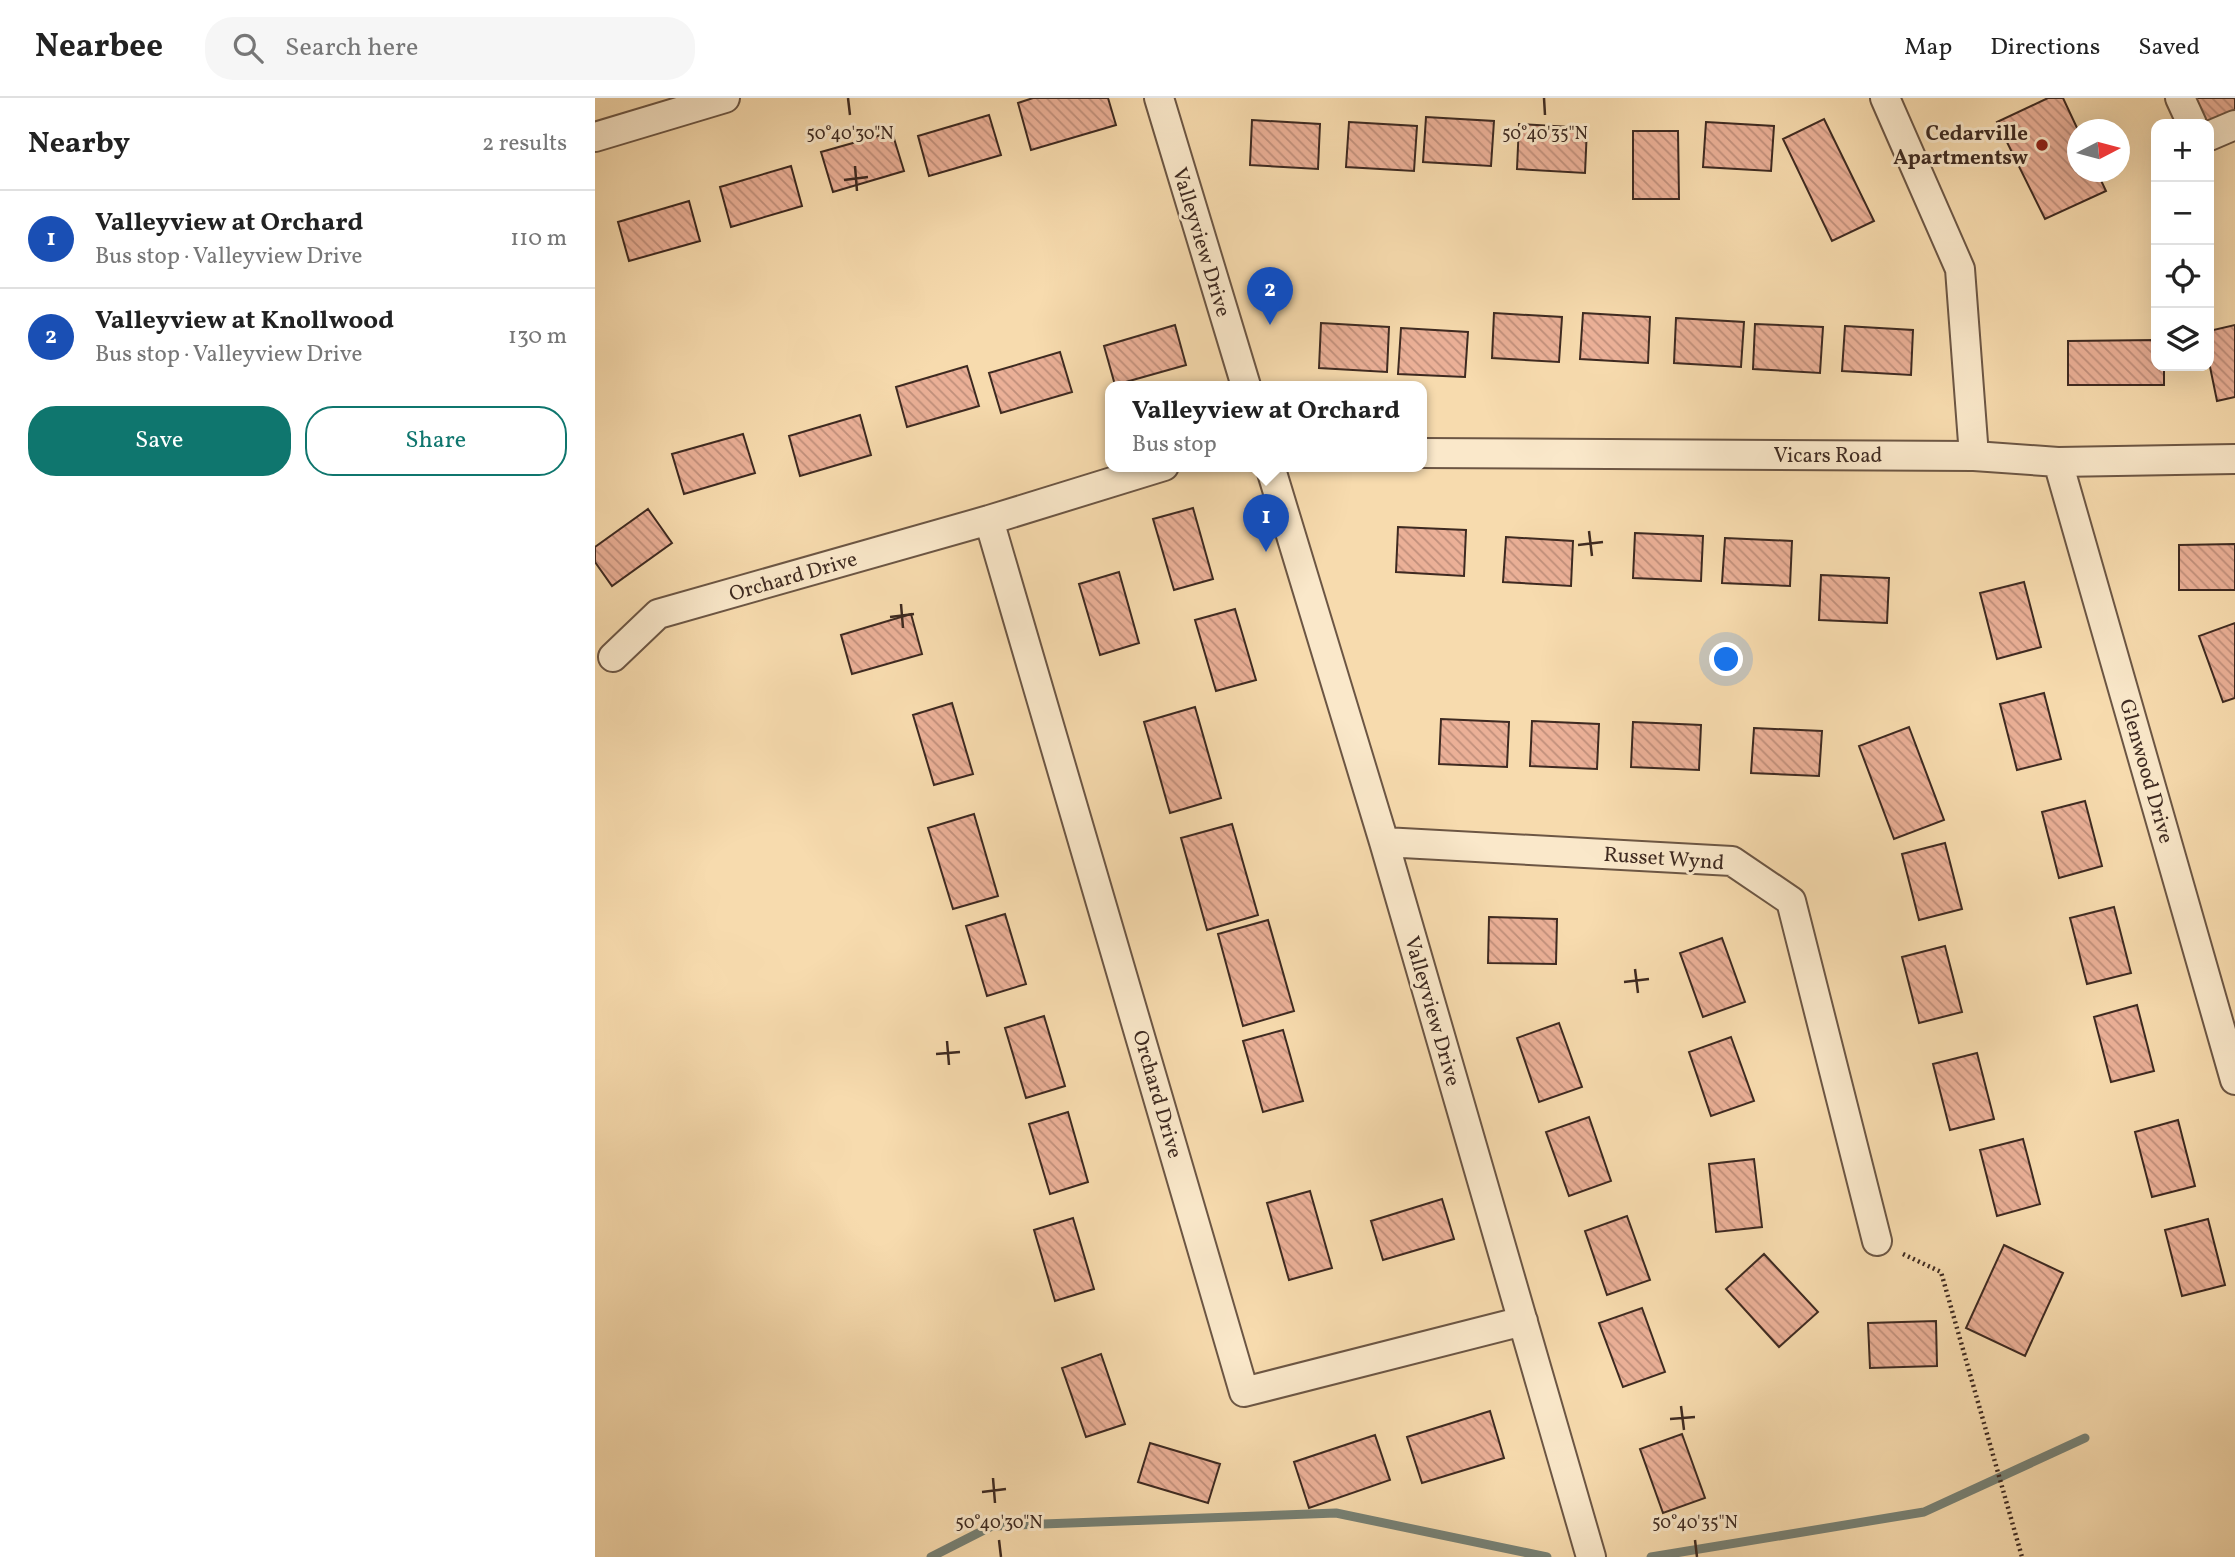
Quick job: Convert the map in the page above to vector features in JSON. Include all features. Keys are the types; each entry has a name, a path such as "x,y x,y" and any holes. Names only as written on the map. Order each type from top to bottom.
{"street":[{"path":"595,137 725,98"},
{"name":"Valleyview Drive","path":"1159,98 1244,381"},
{"path":"1885,98 1960,269 1974,456"},
{"path":"2180,98 2190,119"},
{"path":"2214,134 2235,125"},
{"name":"Vicars Road","path":"1427,453 1974,456 2058,462 2235,459"},
{"name":"Glenwood Drive","path":"2058,462 2235,1080"},
{"name":"Orchard Drive","path":"613,657 659,614 989,520 1145,472"},
{"name":"Valleyview Drive","path":"1272,472 1384,842 1591,1557"},
{"name":"Orchard Drive","path":"989,520 1244,1391 1523,1321"},
{"name":"Russet Wynd","path":"1384,842 1732,861 1791,901 1877,1241"}],"path":[{"path":"1877,1241 1941,1272 2022,1557"}],"building":[{"path":"1033,98 1108,98 1116,125 1031,150 1018,103"},
{"name":"Cedarville Apartmentsw","path":"2048,98 2063,98 2073,119 2067,119 2067,182 2102,182 2106,191 2045,219 1997,122"},
{"path":"2184,98 2235,98 2235,112 2214,121 2194,119"},
{"path":"989,115 1001,155 929,176 918,136"},
{"path":"1426,117 1494,121 1491,166 1423,162"},
{"path":"1824,119 1874,221 1832,241 1783,139"},
{"path":"1252,120 1320,124 1318,169 1250,165"},
{"path":"1349,122 1417,126 1414,171 1346,167"},
{"path":"1706,122 1774,126 1771,171 1703,167"},
{"path":"1519,124 1587,128 1585,173 1517,169"},
{"path":"1633,131 1678,131 1679,199 1633,199"},
{"path":"892,132 904,171 833,192 821,152"},
{"path":"791,166 802,206 731,227 720,187"},
{"path":"689,201 700,241 629,261 618,222"},
{"path":"1494,313 1562,317 1559,362 1492,358"},
{"path":"1583,313 1650,317 1648,363 1580,359"},
{"path":"1676,318 1744,322 1741,367 1674,363"},
{"path":"1321,323 1389,327 1387,372 1319,368"},
{"path":"1755,324 1823,327 1820,373 1753,369"},
{"path":"1175,325 1186,365 1129,381 1114,381 1104,346"},
{"path":"2235,325 2235,397 2217,401 2211,371 2214,371 2214,330"},
{"path":"1845,326 1913,330 1911,375 1842,371"},
{"path":"1401,328 1468,332 1465,377 1398,374"},
{"path":"2151,340 2151,371 2164,371 2164,385 2068,385 2068,341"},
{"path":"1060,352 1072,392 1001,413 989,373"},
{"path":"967,366 979,406 907,427 896,387"},
{"path":"860,415 871,455 800,476 789,436"},
{"path":"743,434 755,473 684,494 672,454"},
{"path":"1193,508 1213,579 1174,590 1153,519"},
{"path":"648,509 672,543 612,586 595,562 595,547"},
{"path":"1398,527 1466,530 1464,576 1396,572"},
{"path":"1635,533 1703,536 1701,581 1633,578"},
{"path":"1506,537 1573,541 1571,586 1503,582"},
{"path":"1725,538 1792,541 1790,586 1722,583"},
{"path":"2235,544 2235,590 2179,590 2179,545"},
{"path":"1119,572 1139,643 1100,655 1079,584"},
{"path":"1821,575 1889,578 1887,623 1819,620"},
{"path":"2024,582 2041,647 1997,659 1980,593"},
{"path":"1235,609 1256,680 1216,691 1195,620"},
{"path":"911,614 922,654 852,674 841,635"},
{"path":"2235,623 2235,698 2223,702 2199,636"},
{"path":"2044,693 2061,759 2017,770 2000,704"},
{"path":"952,703 973,774 934,785 913,715"},
{"path":"1195,707 1221,798 1170,813 1144,722"},
{"path":"1441,719 1509,722 1507,767 1439,764"},
{"path":"1532,721 1599,724 1597,769 1530,766"},
{"path":"1633,722 1701,725 1699,770 1631,767"},
{"path":"1909,727 1944,820 1894,839 1859,746"},
{"path":"1754,728 1822,731 1819,776 1751,773"},
{"path":"2085,801 2102,866 2059,878 2042,812"},
{"path":"974,814 998,896 953,909 928,828"},
{"path":"1232,824 1258,915 1207,930 1181,838"},
{"path":"1945,843 1962,909 1919,920 1902,854"},
{"path":"2114,907 2131,973 2087,984 2070,918"},
{"path":"1005,914 1026,984 987,996 966,926"},
{"path":"1489,917 1557,919 1556,964 1488,963"},
{"path":"1268,920 1294,1011 1243,1026 1218,934"},
{"path":"1722,938 1745,1002 1703,1017 1680,953"},
{"path":"1945,946 1962,1012 1919,1023 1902,957"},
{"path":"2137,1005 2154,1071 2111,1082 2094,1017"},
{"path":"1044,1016 1065,1086 1026,1098 1005,1028"},
{"path":"1559,1023 1582,1087 1539,1102 1517,1038"},
{"path":"1283,1030 1303,1101 1263,1112 1243,1041"},
{"path":"1731,1037 1754,1101 1711,1116 1689,1052"},
{"path":"1977,1053 1994,1119 1950,1130 1933,1064"},
{"path":"1068,1112 1088,1182 1050,1194 1029,1124"},
{"path":"1589,1117 1611,1181 1569,1196 1546,1132"},
{"path":"2178,1120 2195,1186 2152,1197 2135,1132"},
{"path":"2023,1139 2040,1204 1997,1216 1980,1150"},
{"path":"1754,1159 1762,1227 1716,1232 1709,1164"},
{"path":"1310,1191 1332,1268 1289,1280 1267,1203"},
{"path":"1442,1199 1454,1239 1383,1260 1371,1221"},
{"path":"1627,1216 1650,1280 1607,1295 1585,1231"},
{"path":"1073,1218 1094,1289 1055,1301 1034,1230"},
{"path":"2208,1219 2225,1285 2182,1296 2165,1230"},
{"path":"2004,1245 2063,1273 2025,1356 1966,1328"},
{"path":"1764,1254 1818,1312 1779,1347 1726,1289"},
{"path":"1642,1308 1665,1372 1623,1387 1599,1323"},
{"path":"1936,1321 1937,1366 1870,1368 1868,1323"},
{"path":"1101,1354 1125,1424 1086,1437 1062,1368"},
{"path":"1490,1411 1504,1458 1422,1483 1407,1437"},
{"path":"1682,1434 1705,1498 1663,1513 1640,1449"},
{"path":"1375,1435 1390,1480 1309,1508 1294,1462"},
{"path":"1150,1443 1220,1464 1208,1503 1138,1482"}],"waterway":[{"path":"1651,1557 1924,1512 2085,1438"},
{"path":"931,1557 992,1526 1336,1513 1547,1557"}],"place":[{"name":"Cedarville Apartmentsw","path":"2042,145"},
{"name":"Valleyview at Knollwood","path":"1270,325"},
{"name":"Valleyview at Orchard","path":"1266,552"}]}
